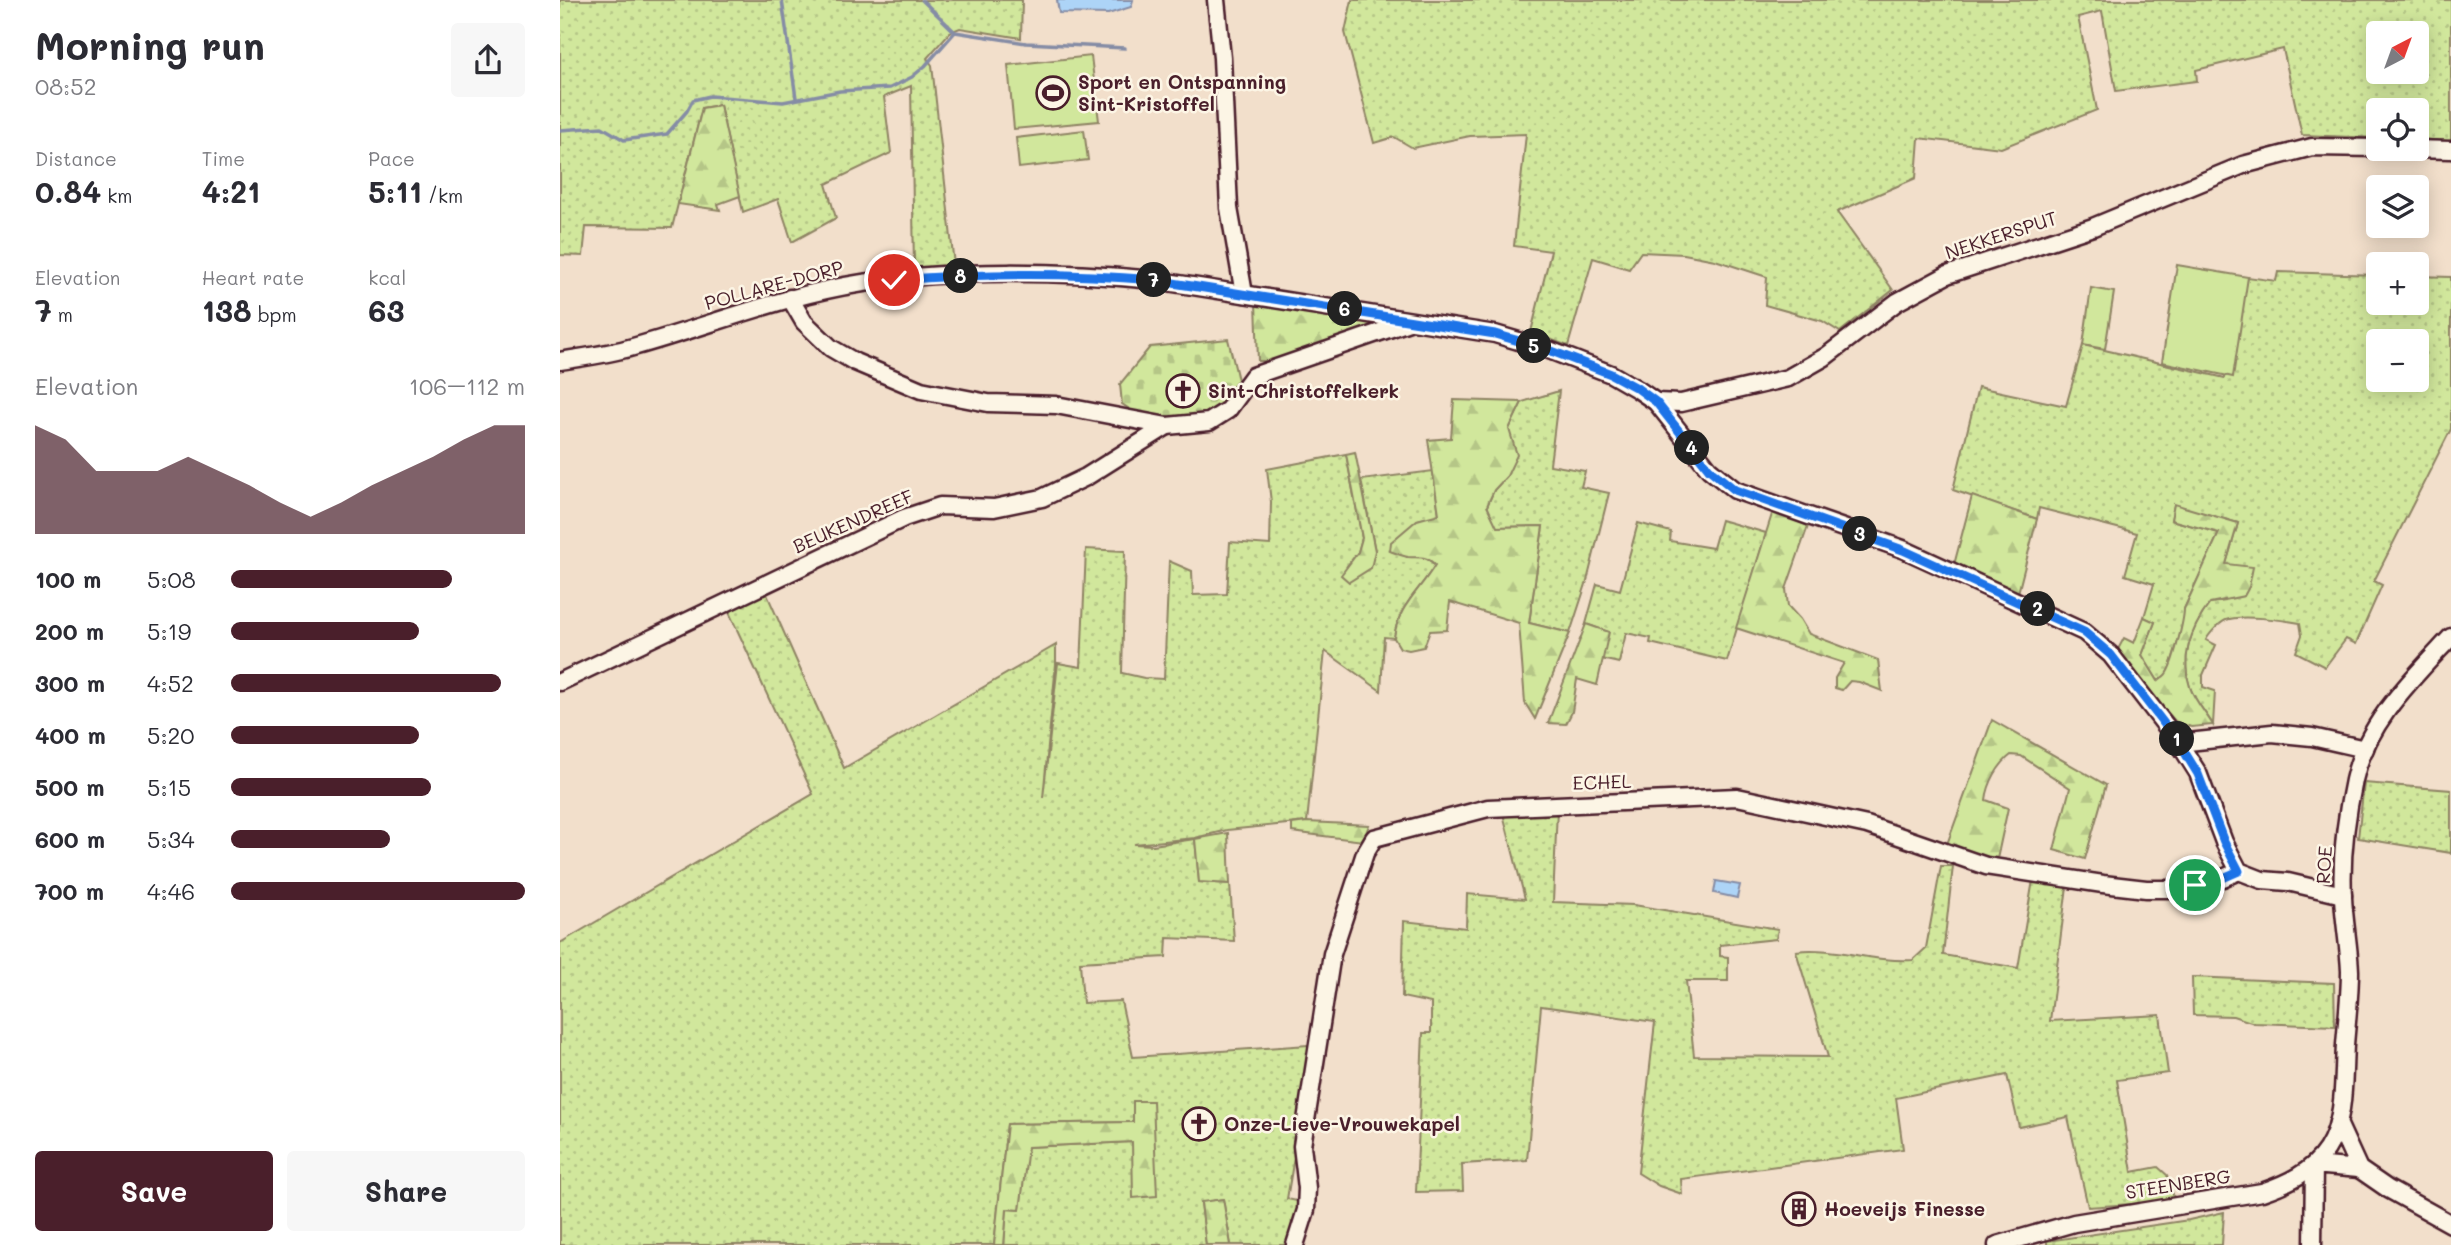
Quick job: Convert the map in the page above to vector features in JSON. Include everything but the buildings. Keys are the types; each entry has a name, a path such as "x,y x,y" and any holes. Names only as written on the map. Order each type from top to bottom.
{"street":[{"path":"1216,0 1222,58 1229,208 1244,294"},
{"name":"NEKKERSPUT","path":"1656,402 1681,403 1788,378 1825,357 1897,302 1947,275 2093,227 2243,165 2312,147 2366,148"},
{"path":"2429,149 2451,150"},
{"name":"POLLARE-DORP","path":"560,361 630,348 790,298 863,283 1019,274 1122,277 1495,334 1549,350 1611,374 1656,402"},
{"path":"790,298 804,322 831,348 855,362 921,390 988,402 1056,405 1167,426 1209,422 1228,411 1252,376 1412,321"},
{"path":"1656,402 1709,469 1735,490 1903,550 2084,632 2111,655 2179,743 2198,774 2224,842 2239,871 2262,880 2288,882 2343,895"},
{"name":"BEUKENDREEF","path":"560,682 904,518 940,506 994,508 1042,498 1086,477 1167,426"},
{"name":"ROE","path":"2359,1169 2338,1123 2349,990 2343,895 2346,838 2354,781 2365,749 2387,711 2451,636"},
{"path":"2179,743 2272,733 2312,737 2365,749"},
{"name":"ECHEL","path":"1295,1245 1306,1210 1307,1188 1302,1146 1332,954 1365,853 1374,838 1488,808 1737,797 1867,825 1986,866 2103,884 2146,890 2169,889 2223,878 2239,871"},
{"name":"STEENBERG","path":"1997,1245 2087,1221 2262,1192 2284,1184 2314,1165 2327,1150 2338,1123"},
{"path":"2313,1245 2314,1165 2359,1169 2388,1189 2451,1224"}],"green space":[{"path":"560,0 1022,0 1021,38 960,28 950,32 927,58 932,65 954,265 914,268 911,86 884,97 891,153 826,184 836,218 792,242 778,199 743,212 720,105 702,108 672,228 586,227 583,256 560,255"},
{"path":"1352,0 2451,0 2451,141 2429,140 2429,98 2366,98 2366,138 2302,135 2283,49 2196,70 2197,81 2116,91 2102,11 2078,17 2097,110 2001,148 1919,138 1916,178 1837,212 1893,290 1840,332 1822,321 1765,305 1767,277 1715,260 1684,254 1641,252 1629,269 1593,258 1568,346 1531,332 1551,251 1514,246 1526,134 1470,136 1413,148 1394,137 1374,143 1345,32"},
{"name":"Sport en Ontspanning Sint-Kristoffel","path":"1091,56 1099,121 1014,129 1008,65"},
{"path":"720,105 740,196 718,204 720,210 678,204 702,108"},
{"path":"1084,130 1088,160 1019,168 1016,138"},
{"path":"2177,265 2248,277 2233,377 2162,362"},
{"path":"2278,272 2366,275 2366,315 2429,315 2429,276 2451,277 2451,429 2374,581 2382,585 2356,644 2346,639 2325,667 2296,652 2302,635 2300,623 2251,618 2223,621 2206,640 2216,645 2203,675 2203,687 2215,691 2213,725 2190,687 2187,654 2193,632 2210,603 2225,601 2226,564 2238,523 2174,505 2171,520 2219,533 2184,609 2184,622 2170,667 2166,675 2158,681 2142,655 2155,622 2144,617 2154,584 2125,575 2137,533 2039,508 2037,519 1953,490 1978,387 2066,406 2083,345 2225,378 2248,277 2276,281"},
{"path":"2091,288 2114,292 2105,349 2083,345"},
{"path":"1256,302 1371,320 1374,324 1372,328 1270,361 1258,361"},
{"path":"1228,339 1240,388 1219,414 1156,418 1133,411 1122,404 1120,384 1150,347"},
{"path":"1559,391 1550,465 1585,471 1581,487 1609,493 1587,581 1570,633 1529,623 1543,526 1496,527 1487,506 1494,490 1507,476 1511,440 1509,429 1522,402"},
{"path":"1454,400 1522,402 1509,429 1517,455 1487,506 1497,527 1543,526 1529,623 1570,633 1535,719 1525,703 1519,623 1450,602 1447,630 1430,631 1424,647 1409,650 1400,648 1394,638 1400,616 1435,565 1425,558 1406,557 1390,551 1391,542 1417,520 1439,514 1428,440 1451,438"},
{"path":"1355,452 1375,551 1371,568 1349,582 1341,575 1358,552 1362,538 1346,454"},
{"path":"1346,454 1362,538 1358,552 1346,567 1375,551 1361,480 1433,471 1439,515 1417,520 1407,557 1422,557 1435,565 1400,616 1394,638 1384,637 1381,691 1325,651 1307,822 1227,830 1195,838 1134,844 1153,845 1195,839 1199,882 1230,884 1234,941 1167,938 1166,957 1080,962 1083,1003 1121,1001 1133,1057 1308,1045 1313,1051 1301,1094 1300,1122 1287,1199 1302,1202 1288,1245 1231,1245 1223,1199 1201,1203 1206,1245 1004,1245 1007,1209 1020,1210 1027,1147 1133,1142 1133,1198 1153,1101 1133,1102 1134,1122 1007,1124 994,1245 560,1245 560,943 813,794 728,610 766,592 844,768 1056,645 1043,798 1058,663 1081,667 1086,549 1125,551 1122,673 1164,679 1169,561 1192,571 1193,595 1227,594 1230,542 1270,545 1271,502 1267,469"},
{"path":"1972,496 2037,519 2018,593 1954,565"},
{"path":"2174,504 2238,523 2226,564 2253,567 2249,587 2244,596 2210,603 2193,632 2187,654 2190,687 2213,725 2191,727 2175,721 2116,653 2124,638 2134,643 2144,617 2155,622 2142,655 2158,681 2166,674 2172,662 2184,609 2219,533 2171,520"},
{"path":"1773,511 1808,526 1786,589 1788,606 1809,634 1878,660 1882,691 1850,681 1842,690 1835,688 1835,678 1844,663 1736,628"},
{"path":"1721,520 1766,533 1727,661 1650,643 1651,638 1626,633 1619,663 1601,659 1608,632 1586,624 1597,584 1620,590 1638,523 1671,532 1670,541 1713,548"},
{"path":"1586,624 1609,632 1597,685 1577,679 1572,712 1566,724 1548,723"},
{"path":"1992,720 2106,785 2085,859 2054,850 2070,788 2021,756 2011,755 1994,775 1986,800 2008,808 1997,859 1946,847"},
{"path":"2364,783 2451,790 2451,853 2358,838"},
{"path":"1557,809 1553,902 1634,905 1778,929 1776,939 1720,945 1720,956 1728,957 1728,981 1686,981 1694,1056 1828,1057 1796,951 1825,951 1913,960 1926,948 1941,866 1953,866 1943,955 2018,968 2033,880 2067,886 2050,1021 2160,1015 2168,1073 2117,1080 2132,1172 2158,1167 2167,1175 2175,1201 2088,1207 2068,1117 2019,1127 2007,1075 1896,1098 1903,1149 1681,1179 1682,1194 1659,1186 1638,1173 1655,1022 1541,1006 1527,1160 1462,1164 1463,1191 1416,1192 1423,1033 1431,1033 1431,1003 1402,997 1404,921 1466,928 1467,894 1525,899 1503,814"},
{"path":"1307,822 1369,825 1363,841 1292,832 1292,824"},
{"path":"1228,833 1230,884 1199,882 1195,839"},
{"path":"2192,977 2334,983 2335,1026 2254,1023 2233,1016 2193,1015"},
{"path":"1133,1101 1153,1101 1157,1196 1133,1198 1132,1142 1028,1147 1020,1210 1007,1209 1004,1245 994,1245 1007,1124 1133,1122"},
{"path":"1223,1199 1231,1245 1206,1245 1201,1202"},
{"path":"2224,1212 2222,1245 2047,1245 2047,1238 2048,1241 2189,1220"}],"water":[{"path":"1057,0 1133,0 1131,7 1108,14 1059,13"},
{"path":"1716,881 1740,885 1737,898 1714,893"}],"waterway":[{"path":"782,0 796,98"},
{"path":"922,0 955,32 1026,43 1125,48"},
{"path":"560,130 602,127 624,140 667,134 693,100 710,96 783,102 840,91 890,88 912,77 925,66 955,32"}],"place":[{"name":"Sport en Ontspanning Sint-Kristoffel","path":"1053,93"},
{"name":"Sint-Christoffelkerk","path":"1183,391"},
{"name":"Onze-Lieve-Vrouwekapel","path":"1199,1124"},
{"name":"Hoeveijs Finesse","path":"1799,1209"}],"route":[{"path":"894,280 1027,274 1154,280 1495,334 1549,350 1611,374 1656,402 1709,469 1735,490 1903,550 2038,609 2084,632 2111,655 2161,717 2198,774 2224,842 2239,871 2195,885"}]}
